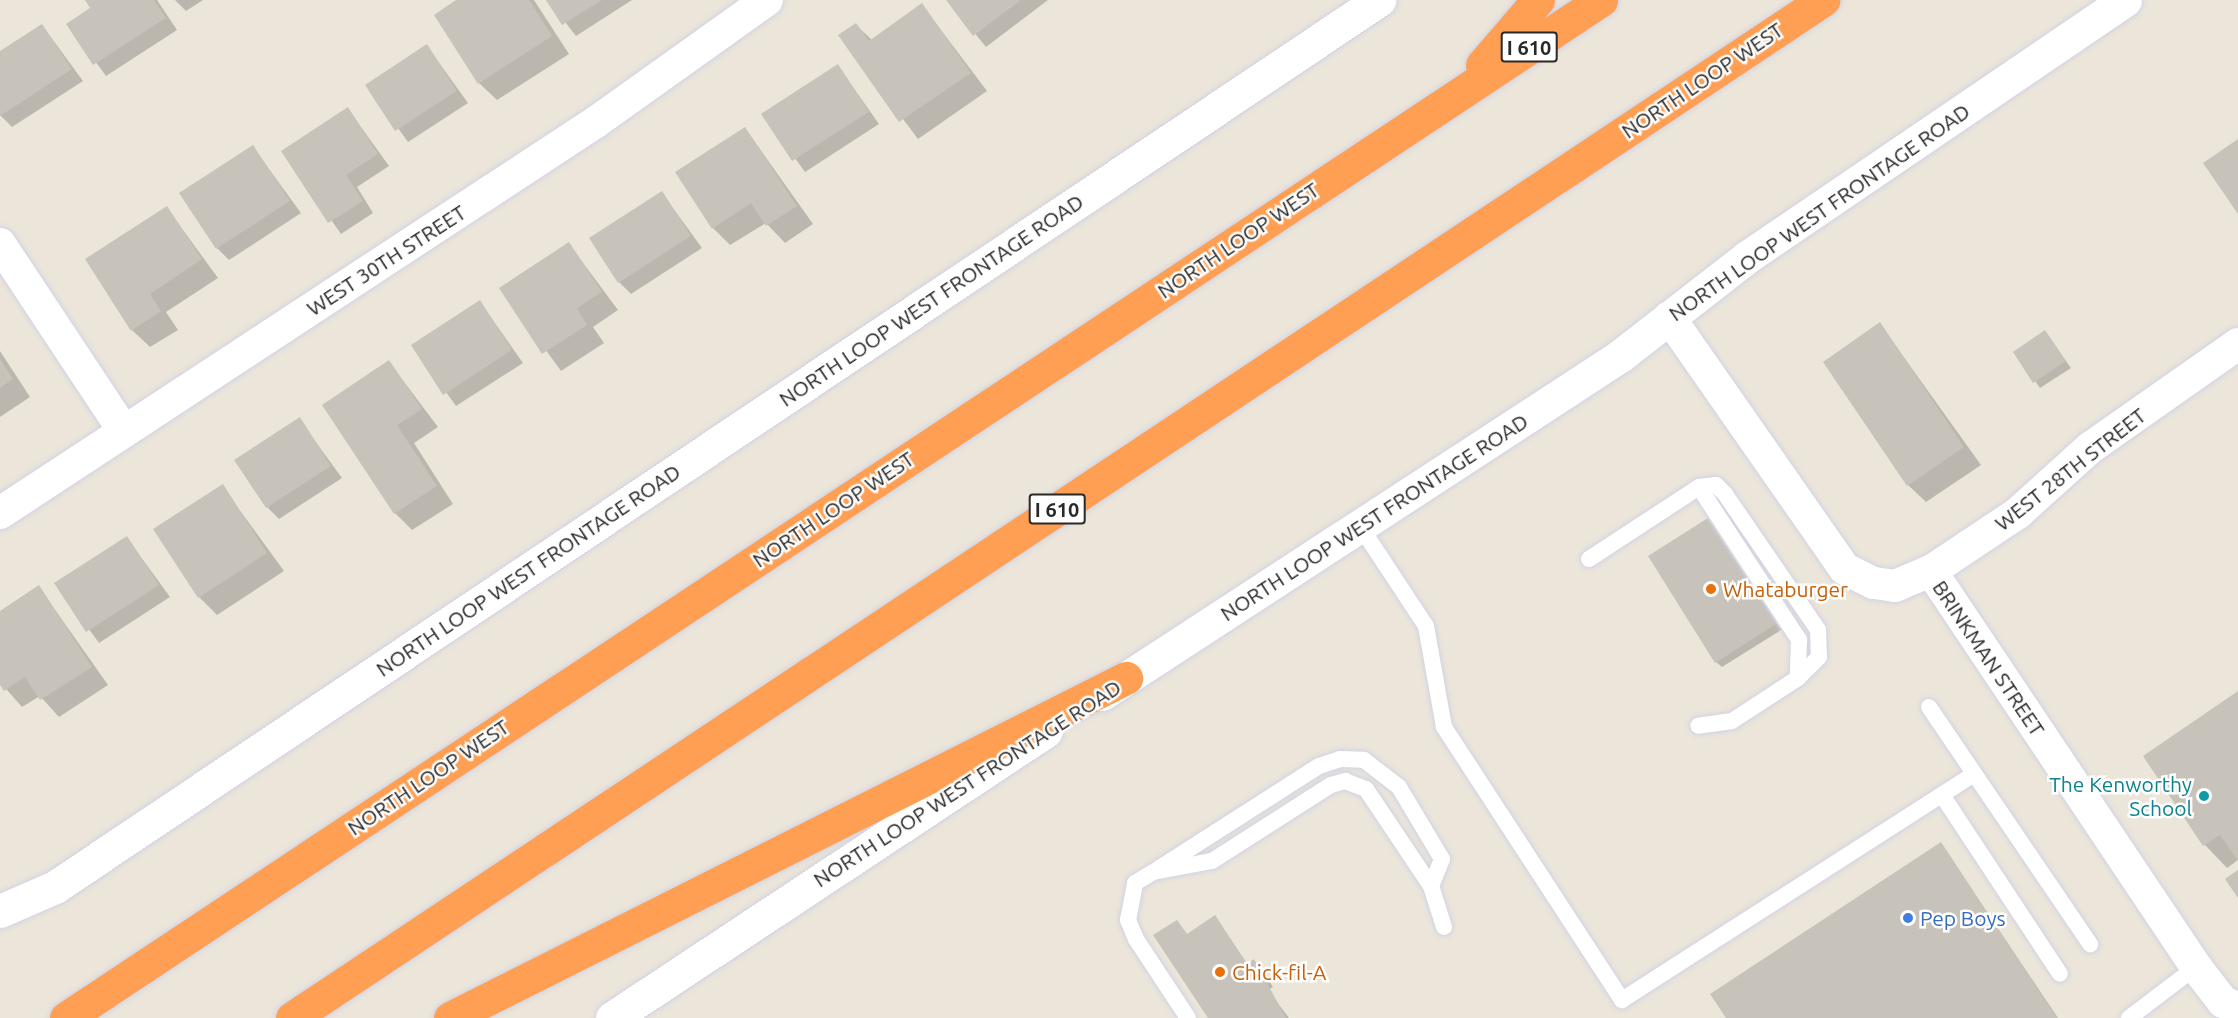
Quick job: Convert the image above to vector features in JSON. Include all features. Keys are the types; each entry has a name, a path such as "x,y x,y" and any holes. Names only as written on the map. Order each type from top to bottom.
{"highway":[{"path":"1457,94 1538,0"},
{"name":"NORTH LOOP WEST","path":"66,1018 1601,0"},
{"name":"NORTH LOOP WEST","path":"292,1018 1823,0"},
{"path":"450,1018 1126,678"}],"main road":[{"name":"NORTH LOOP WEST FRONTAGE ROAD","path":"0,911 65,880 1379,0"},
{"name":"NORTH LOOP WEST FRONTAGE ROAD","path":"618,1016 1126,678 1362,529 1620,356 1747,257 2126,0"}],"street":[{"name":"WEST 30TH STREET","path":"0,513 596,122 767,0"},
{"path":"0,244 124,431"},
{"name":"BRINKMAN STREET","path":"1669,317 1845,569 1874,584 1895,586 1931,571 2196,967 2223,1002 2238,1008"},
{"name":"WEST 28TH STREET","path":"1931,571 2018,513 2090,448 2238,344"}],"lane":[{"path":"1589,559 1699,487 1799,640 1798,678 1732,721 1698,726"},
{"path":"1362,529 1426,626 1444,727 1622,1000 1974,774"},
{"path":"1929,707 2090,944"},
{"path":"1188,1018 1128,920 1135,884 1319,766 1341,759 1364,760 1399,787 1442,859 1431,886"},
{"path":"1153,872 1212,861 1345,781 1366,789 1431,886 1444,927"},
{"path":"1942,795 2060,974"},
{"path":"2129,1018 2196,967"}],"building":[{"path":"85,0 154,0 166,18 93,65 66,24 90,8"},
{"path":"456,0 529,0 552,36 478,84 434,15"},
{"path":"546,0 602,0 562,25"},
{"path":"946,0 1021,0 973,36"},
{"path":"922,3 971,73 899,122 838,35 856,23 869,41"},
{"path":"42,24 72,69 0,116 0,51"},
{"path":"427,44 457,91 395,131 365,85"},
{"path":"838,64 869,112 792,161 761,114"},
{"path":"348,107 378,154 346,175 363,201 328,223 281,151"},
{"path":"745,127 797,206 766,226 751,203 712,229 675,172"},
{"path":"2238,139 2238,214 2203,163"},
{"path":"253,145 290,201 216,249 179,193"},
{"path":"662,191 691,236 618,283 589,238"},
{"path":"167,206 202,259 150,294 161,311 131,331 85,259"},
{"path":"569,242 602,292 577,308 587,325 542,354 499,288"},
{"path":"480,300 512,350 443,395 411,345"},
{"path":"1880,322 1964,447 1907,486 1823,362"},
{"path":"2045,330 2066,361 2033,383 2013,352"},
{"path":"0,359 13,379 0,388"},
{"path":"389,360 422,409 397,425 437,486 394,514 322,405"},
{"path":"300,417 331,466 266,508 234,460"},
{"path":"223,484 267,553 198,598 153,529"},
{"name":"Whataburger","path":"1708,518 1776,624 1715,663 1648,556"},
{"path":"127,536 159,585 86,632 54,583"},
{"path":"39,585 92,667 40,700 25,677 4,691 0,685 0,611"},
{"name":"The Kenworthy School","path":"2238,691 2238,861 2220,835 2203,846 2143,756"},
{"name":"Pep Boys","path":"1941,842 2057,1018 1726,1018 1710,994"},
{"path":"2238,870 2238,898 2225,879"},
{"name":"Chick-fil-A","path":"1215,915 1247,964 1254,959 1286,1018 1208,1018 1153,935 1177,920 1187,934"}],"place":[{"name":"Whataburger","path":"1711,589"},
{"name":"The Kenworthy School","path":"2204,796"},
{"name":"Pep Boys","path":"1908,918"},
{"name":"Chick-fil-A","path":"1220,972"}]}
